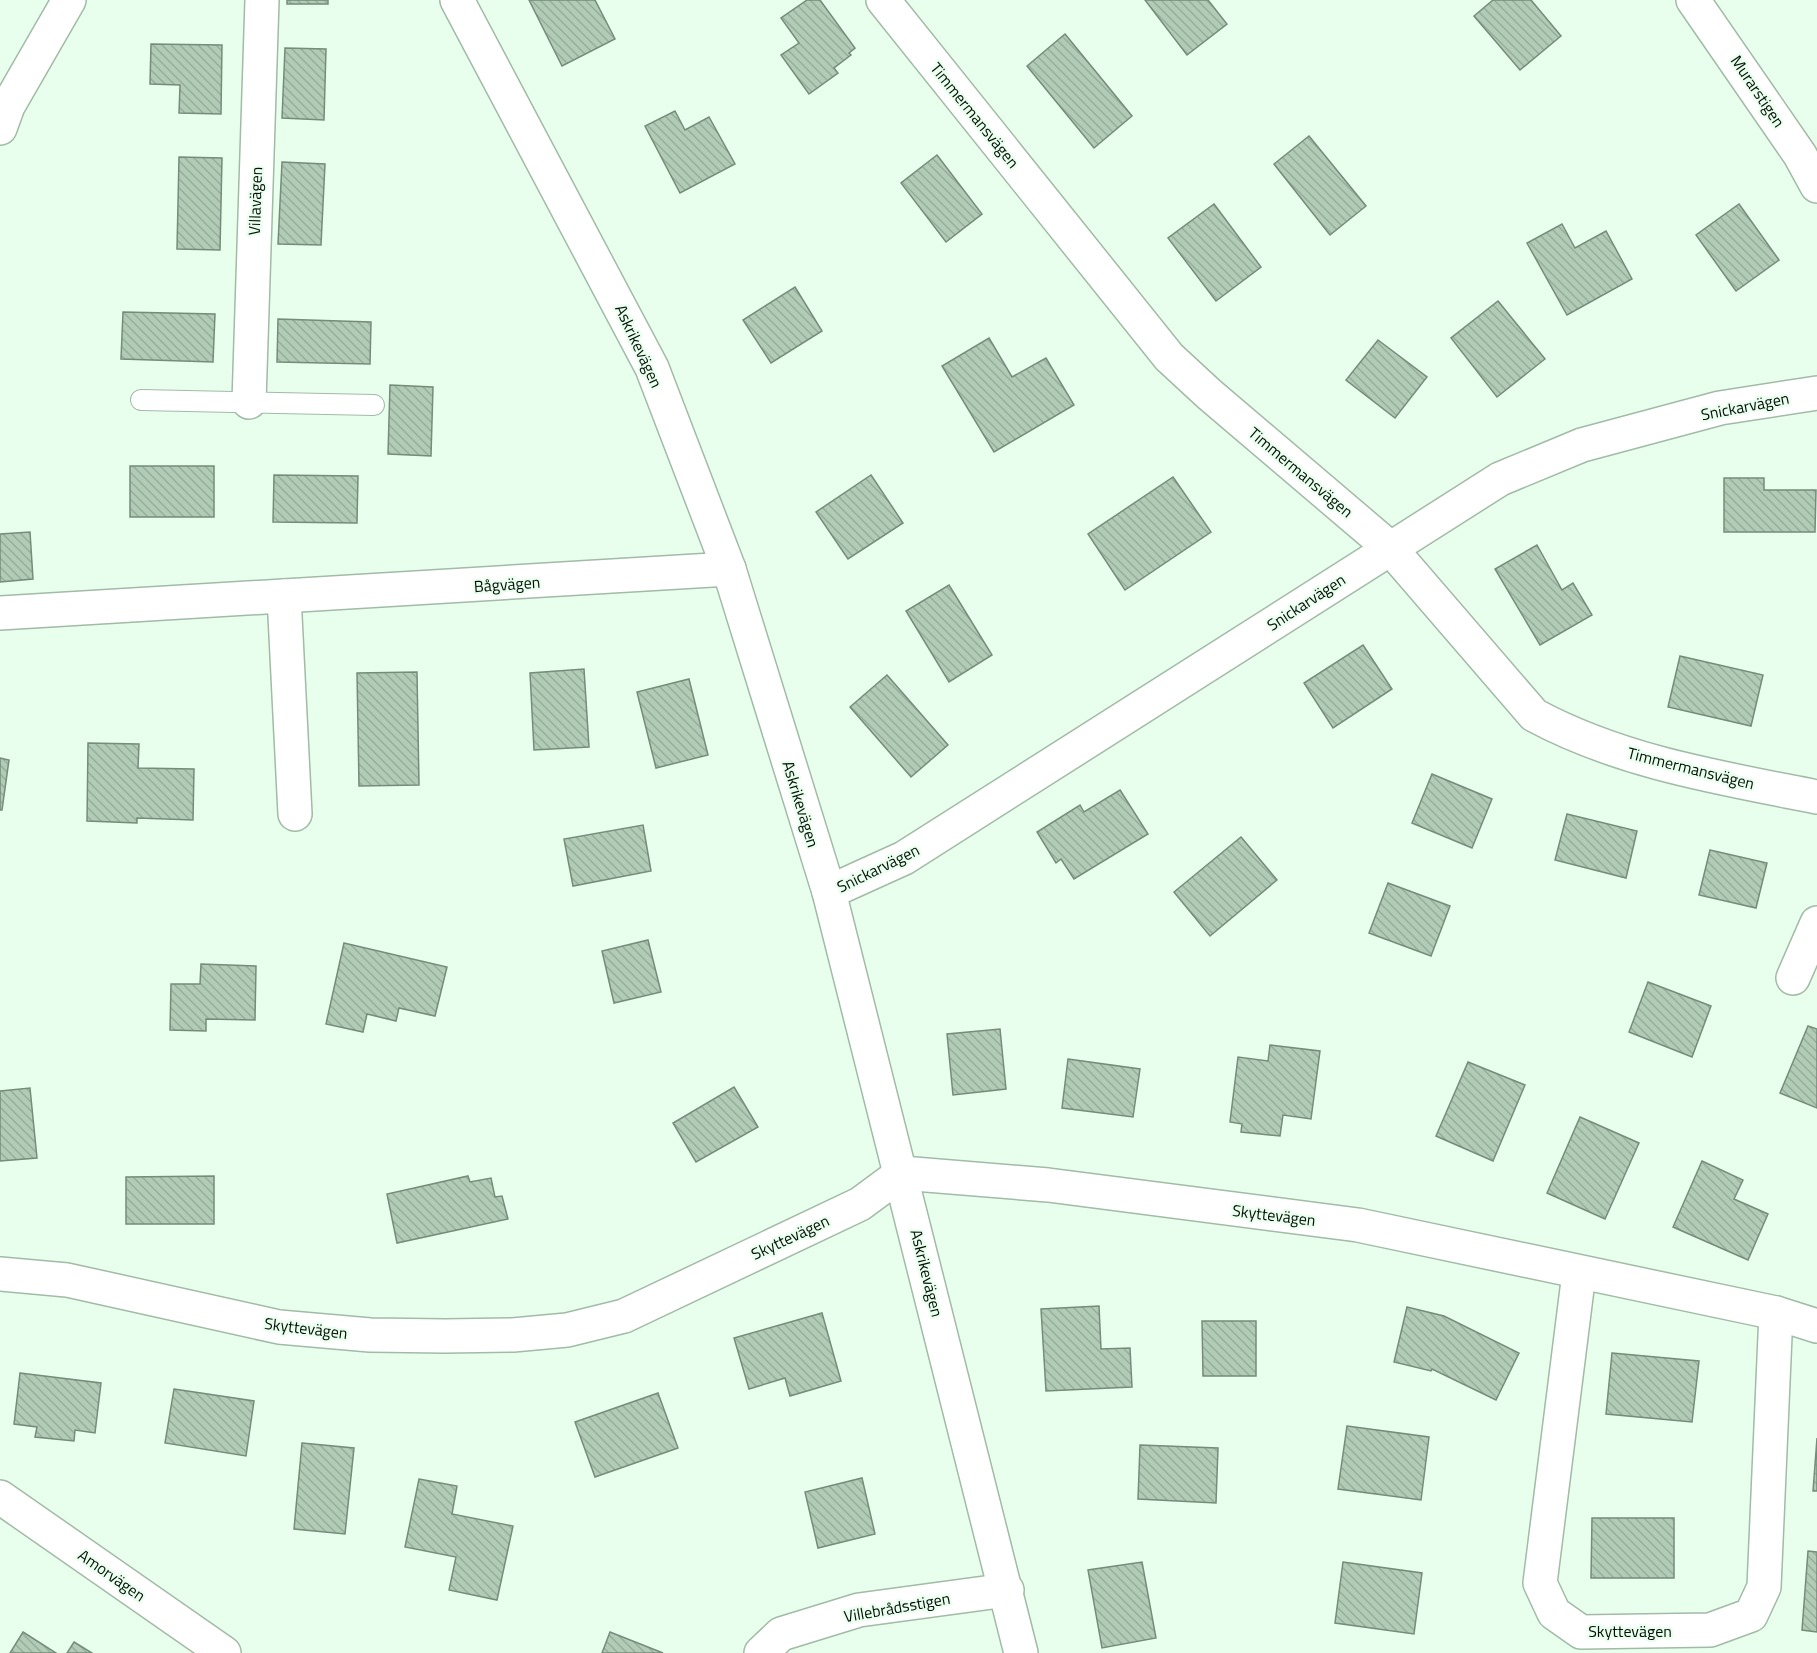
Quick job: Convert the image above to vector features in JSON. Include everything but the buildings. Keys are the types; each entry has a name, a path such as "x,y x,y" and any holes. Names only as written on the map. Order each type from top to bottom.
{"street":[{"path":"0,128 8,106 69,0"},
{"name":"Villavägen","path":"249,402 262,0"},
{"name":"Askrikevägen","path":"457,0 652,368 729,569 829,892 1022,1653"},
{"name":"Timmermansvägen","path":"883,0 1169,357 1209,394 1390,548 1534,715 1562,730 1635,755 1698,773 1817,797"},
{"name":"Murarstigen","path":"1694,0 1794,145 1817,186"},
{"name":"Snickarvägen","path":"829,892 904,858 1500,479 1582,445 1720,408 1817,393"},
{"name":"Bågvägen","path":"0,613 729,569"},
{"path":"284,596 295,814"},
{"path":"1793,978 1817,923"},
{"name":"Skyttevägen","path":"0,1274 67,1280 279,1327 370,1335 444,1336 513,1335 567,1330 624,1316 860,1204 902,1173 1048,1185 1358,1225 1776,1313 1817,1326"},
{"name":"Skyttevägen","path":"1579,1273 1540,1583 1554,1614 1581,1632 1710,1630 1751,1615 1764,1587 1776,1313"},
{"name":"Amorvägen","path":"0,1497 224,1653"},
{"name":"Villebrådsstigen","path":"760,1653 781,1634 859,1610 1006,1590"}],"lane":[{"path":"141,400 374,405"}]}
